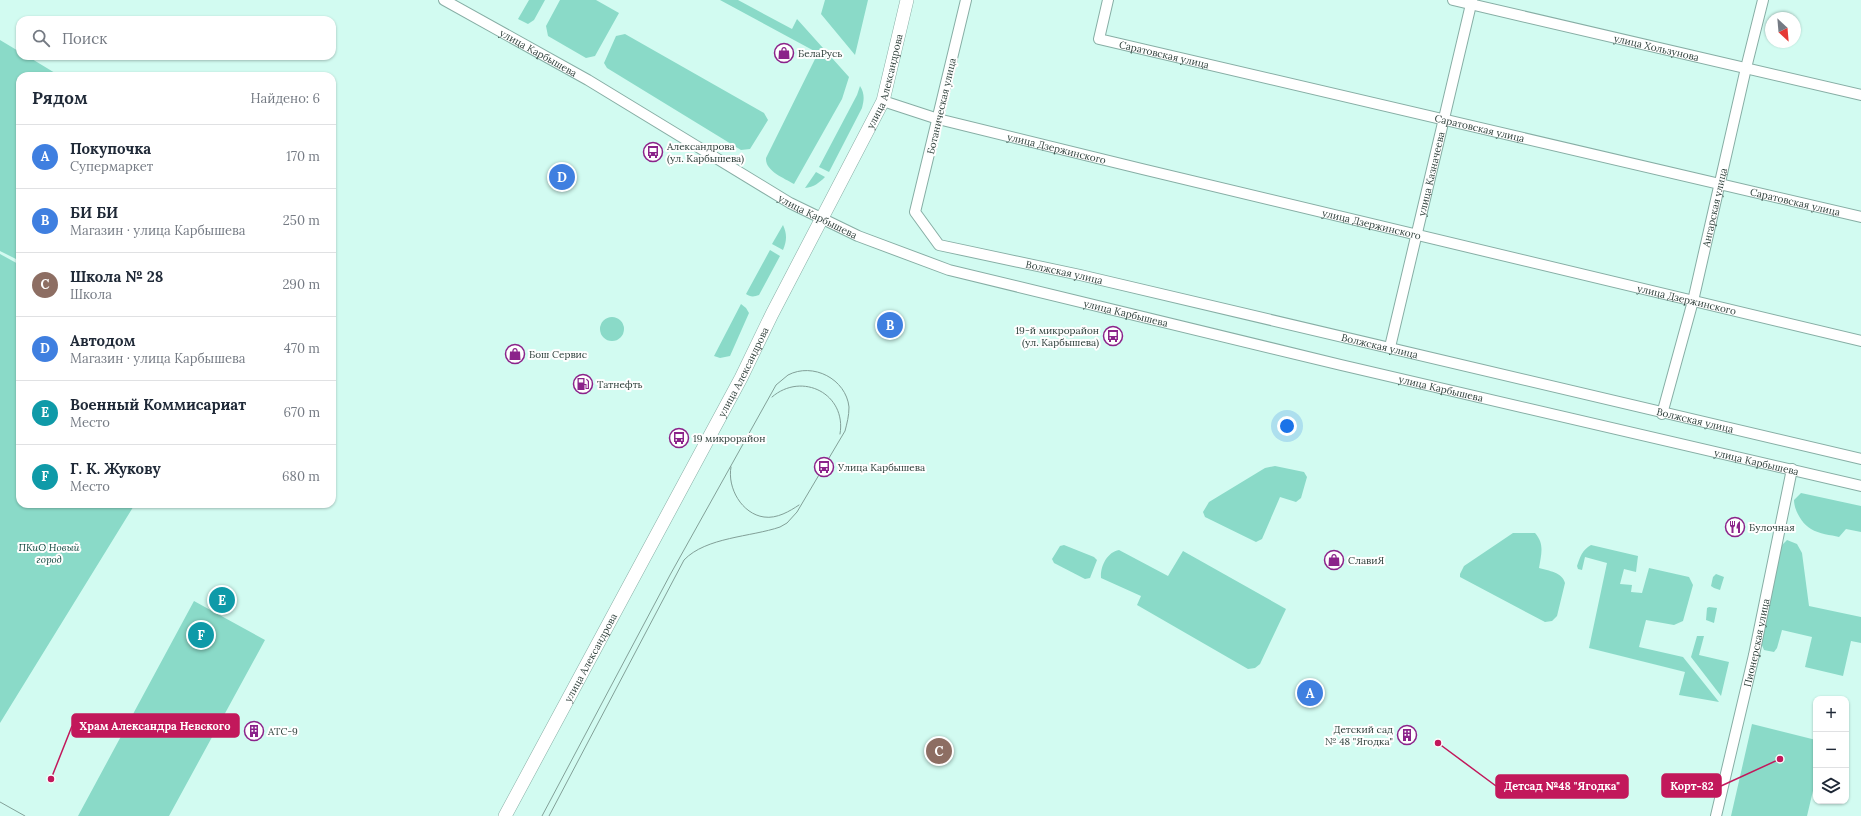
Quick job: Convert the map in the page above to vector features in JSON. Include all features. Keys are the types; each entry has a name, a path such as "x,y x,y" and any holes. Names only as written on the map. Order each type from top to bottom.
{"main road":[{"name":"улица Александрова","path":"505,816 737,385 772,314 883,101 907,0"}],"street":[{"name":"улица Карбышева","path":"444,0 588,80 790,203 858,236 949,270 1348,367 1861,486"},
{"name":"Ботаническая улица","path":"915,212 966,0"},
{"name":"Саратовская улица","path":"1108,0 1099,39 1861,217"},
{"name":"улица Хользунова","path":"1453,0 1472,2 1861,95"},
{"name":"Ангарская улица","path":"1662,414 1693,301 1746,68 1764,0"},
{"name":"улица Казначеева","path":"1390,347 1472,2"},
{"name":"улица Дзержинского","path":"883,101 938,119 1416,236 1861,341"},
{"name":"Волжская улица","path":"915,212 939,245 1390,347 1662,414 1861,459"},
{"name":"Пионерская улица","path":"1716,816 1755,648 1792,469"}],"green space":[{"path":"529,0 545,0 534,20 528,24 518,19"},
{"path":"560,0 596,0 619,13 595,56 586,58 548,36 546,26"},
{"path":"720,0 738,0 792,29 797,19 849,77 842,99 794,184 780,177 772,170 767,163 766,158 818,53"},
{"path":"825,0 868,0 855,55 821,14"},
{"path":"625,34 764,113 768,120 750,149 741,150 607,68 604,63 616,36"},
{"path":"0,40 16,50 16,60 34,60 53,72 16,72 16,259 0,251"},
{"path":"860,86 864,97 862,108 829,172 819,167 857,95"},
{"path":"816,172 825,177 811,187 805,188"},
{"path":"783,225 786,237 783,250 772,244"},
{"path":"770,250 780,256 759,295 752,296 746,294"},
{"name":"ПКиО Новый город","path":"0,254 16,263 16,508 133,508 0,723"},
{"path":"741,304 749,313 730,356 720,358 714,356"},
{"path":"607,317 617,317 624,324 624,334 617,341 607,341 600,334 600,324"},
{"path":"1275,466 1304,472 1307,477 1301,498 1296,502 1280,497 1262,539 1256,542 1205,517 1203,512 1209,502 1265,468"},
{"path":"1801,493 1861,506 1861,532 1846,529 1839,537 1814,531 1802,520 1795,508 1794,500"},
{"path":"1513,533 1535,533 1541,545 1539,568 1555,572 1561,576 1565,583 1557,616 1552,621 1545,622 1460,577 1464,566"},
{"path":"1787,540 1797,544 1802,553 1809,606 1861,617 1861,643 1851,641 1843,676 1805,667 1812,637 1782,630 1777,648 1774,652 1764,650 1760,641 1782,545"},
{"path":"1064,545 1094,557 1097,560 1090,578 1085,579 1054,563 1052,559 1060,546"},
{"path":"1591,545 1638,556 1636,572 1624,569 1620,584 1632,585 1631,592 1642,593 1649,568 1689,577 1693,585 1683,621 1674,625 1646,620 1639,647 1683,657 1719,702 1679,695 1685,672 1589,648 1607,563 1585,557 1582,570 1578,569 1577,566 1582,554 1585,549"},
{"path":"1119,550 1168,576 1183,551 1286,609 1260,664 1255,668 1248,669 1137,605 1141,596 1101,578 1105,561 1111,554"},
{"path":"1716,574 1724,577 1720,590 1711,586 1713,577"},
{"path":"194,601 265,640 169,816 78,816"},
{"path":"1707,608 1717,608 1714,623 1706,620"},
{"path":"1697,636 1704,636 1699,655 1729,662 1721,696 1691,657"},
{"path":"1752,724 1813,739 1813,791 1807,816 1731,816"}],"tram line":[{"path":"542,816 670,575 776,385 788,375 798,371 817,372 835,381 842,388 847,397 849,413 845,431 797,512 787,523 780,527 716,542 693,552 684,560 549,816"},
{"path":"772,397 784,389 796,386 809,387 820,391 829,398 837,408 840,420 840,434"},
{"path":"731,467 731,483 738,499 749,511 756,515 774,517 799,505"},
{"path":"0,802 25,816"}],"place":[{"name":"БелаРусь","path":"784,53"},
{"name":"Александрова (ул. Карбышева)","path":"653,152"},
{"name":"Автодом","path":"562,177"},
{"name":"БИ БИ","path":"890,325"},
{"name":"19-й микрорайон (ул. Карбышева)","path":"1113,336"},
{"name":"Бош Сервис","path":"515,354"},
{"name":"Татнефть","path":"583,384"},
{"name":"19 микрорайон","path":"679,438"},
{"name":"Улица Карбышева","path":"824,467"},
{"name":"Булочная","path":"1735,527"},
{"name":"СлавиЯ","path":"1334,560"},
{"name":"Военный Коммисариат","path":"222,600"},
{"name":"Г. К. Жукову","path":"201,635"},
{"name":"Покупочка","path":"1310,693"},
{"name":"АТС-9","path":"254,731"},
{"name":"Детский сад № 48 \"Ягодка\"","path":"1407,735"},
{"name":"Детсад №48 \"Ягодка\"","path":"1438,743"},
{"name":"Школа № 28","path":"939,751"},
{"name":"Корт-82","path":"1780,759"},
{"name":"Храм Александра Невского","path":"51,779"}]}
